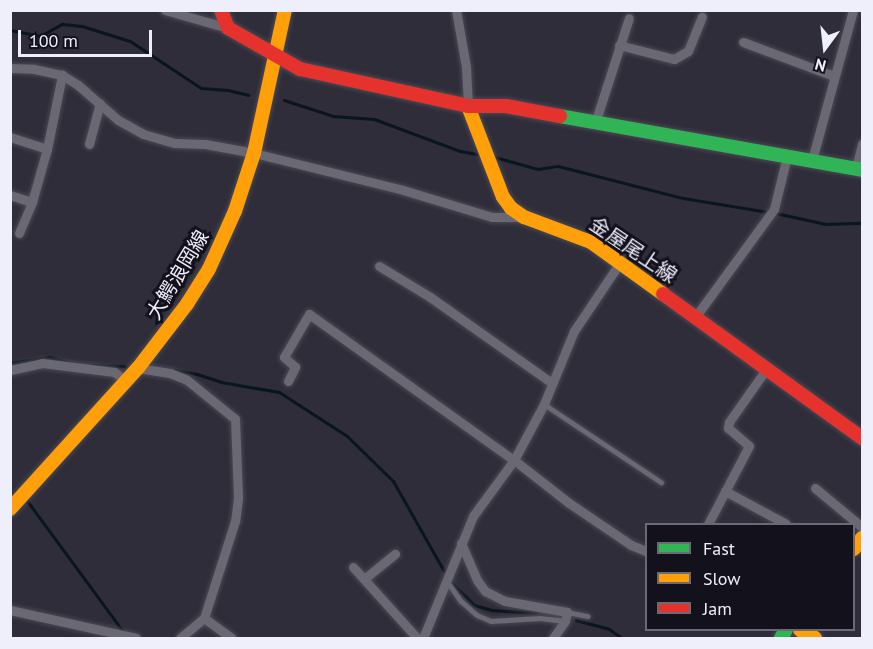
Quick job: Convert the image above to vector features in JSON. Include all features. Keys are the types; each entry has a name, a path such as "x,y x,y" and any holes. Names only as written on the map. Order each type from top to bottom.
{"main road":[{"path":"221,10 228,28 300,69 328,77 468,106 506,106 859,169"},
{"name":"大鰐浪岡線","path":"10,509 138,368 187,304 209,269 236,211 254,153 285,10"},
{"name":"金屋尾上線","path":"468,106 503,196 512,208 524,217 591,242 862,438"},
{"path":"802,631 815,639"}],"street":[{"path":"165,10 228,28"},
{"path":"456,10 466,67 468,106"},
{"path":"812,160 853,10"},
{"path":"619,45 674,59 688,51 702,17"},
{"path":"595,123 629,18"},
{"path":"743,42 834,76"},
{"path":"10,68 34,69 62,75 100,103 118,120 143,134 175,143 205,144 254,153 403,190 492,217 524,217"},
{"path":"19,233 32,202 47,149 62,75"},
{"path":"89,144 100,103"},
{"path":"10,137 47,149"},
{"path":"859,169 862,144"},
{"path":"696,316 771,212 787,156"},
{"path":"10,195 32,202"},
{"path":"423,639 460,543 473,516 514,460 544,404 574,332 619,264"},
{"path":"379,266 430,297 552,383"},
{"path":"288,381 295,367 284,357 309,314 514,460 578,509 631,545 645,551"},
{"path":"10,370 42,363 114,372 126,380"},
{"path":"138,368 170,373 187,380 235,419 238,498 235,521 204,618 180,639"},
{"path":"709,523 749,446 728,428 729,422 767,368"},
{"path":"815,488 862,527"},
{"path":"725,492 782,523"},
{"path":"460,543 477,580 485,591 505,601 566,617 554,639"},
{"path":"364,579 395,554"},
{"path":"353,567 417,639"},
{"path":"10,610 136,639"},
{"path":"204,618 232,639"}],"lane":[{"path":"544,404 661,482"},
{"path":"446,580 461,601 477,615 490,621 588,616"}],"waterway":[{"path":"10,30 40,36 62,24 82,26 130,41 201,88 228,90 248,95"},
{"path":"284,100 333,116 374,119 460,151 477,154"},
{"path":"491,156 538,169 558,166 683,198 768,212"},
{"path":"775,213 826,224 862,223"},
{"path":"10,363 50,357 70,363"},
{"path":"92,365 125,366"},
{"path":"174,370 197,374 221,382 279,392 347,436 393,481 444,571"},
{"path":"25,498 124,633"},
{"path":"451,582 474,605 492,610 536,613"},
{"path":"576,620 609,629 622,638"}],"traffic: fast":[{"path":"560,116 862,170"},
{"path":"781,638 785,631"}],"traffic: slow":[{"path":"10,509 138,368 187,304 209,269 235,211 254,153 285,10"},
{"path":"468,106 503,197 511,208 524,217 591,242 663,294"},
{"path":"855,548 862,538"},
{"path":"802,631 815,638"}],"traffic: jam":[{"path":"221,10 228,28 300,69 468,106 506,106 560,116"},
{"path":"663,294 862,438"}]}
